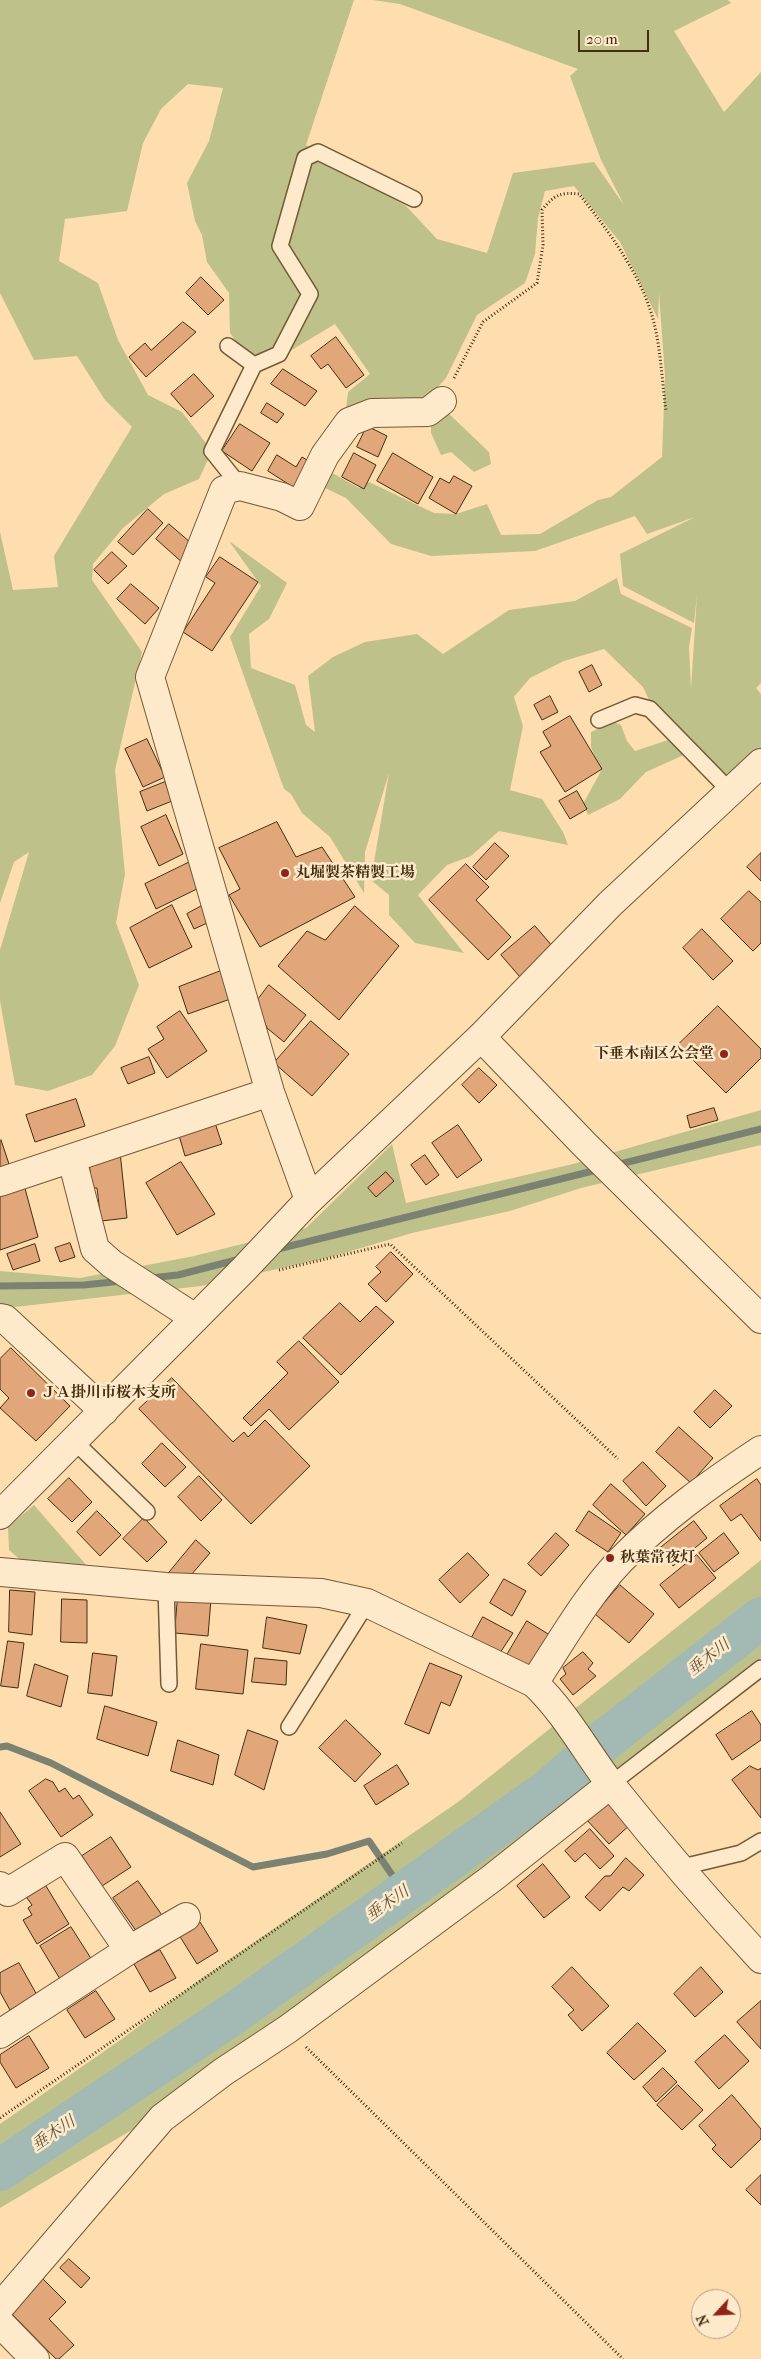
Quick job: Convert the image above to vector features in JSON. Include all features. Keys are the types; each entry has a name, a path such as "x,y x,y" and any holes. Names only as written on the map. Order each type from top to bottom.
{"street":[{"path":"309,1200 270,1092 150,677 224,490 240,486 282,497 300,506 324,455 349,422 372,413 428,412 442,401"},
{"path":"0,1515 244,1269 309,1200 481,1037 610,904 761,763"},
{"path":"481,1037 616,1176 761,1319"},
{"path":"0,1182 270,1092"},
{"path":"72,1159 95,1249 112,1264 195,1318"},
{"path":"0,1318 5,1319 104,1411"},
{"path":"534,1683 598,1587 620,1561 695,1494 761,1450"},
{"path":"0,1572 166,1587 321,1593 367,1603 534,1683 552,1699 567,1724 605,1776 678,1868 761,1959"},
{"path":"0,2306 162,2118 223,2072 288,2029 491,1879 605,1776"},
{"path":"0,1886 8,1892 65,1857 129,1950"},
{"path":"0,2034 129,1950 186,1917"},
{"path":"0,2323 35,2359"}],"lane":[{"path":"240,486 212,452 254,365 279,354 310,294 280,246 304,158 318,152 414,199"},
{"path":"228,346 254,365"},
{"path":"599,720 635,705 650,709 731,792"},
{"path":"74,1441 147,1512"},
{"path":"166,1587 169,1684"},
{"path":"289,1727 367,1603"},
{"path":"605,1776 761,1668"},
{"path":"678,1868 741,1853 761,1841"}],"path":[{"path":"442,401 482,322 537,283 543,245 542,210 551,199 565,192 579,194 605,226 640,286 654,323 666,411"},
{"path":"272,1272 390,1244 618,1459"},
{"path":"0,2118 402,1843"},
{"path":"288,2029 623,2359"}],"green space":[{"path":"0,0 354,0 306,145 406,206 437,239 487,253 513,173 594,162 624,205 601,160 570,76 578,69 400,4 373,0 728,0 731,3 674,31 724,112 761,72 761,683 756,688 761,694 761,753 725,787 697,749 646,772 620,799 588,815 583,804 601,771 591,747 591,732 613,722 621,725 627,741 635,751 668,740 643,687 604,649 564,661 530,678 514,697 523,726 510,790 542,799 563,832 568,845 499,831 471,856 447,865 418,895 464,953 415,943 389,915 389,895 371,880 389,773 365,852 364,893 330,837 302,813 291,794 284,789 230,637 261,586 229,541 287,583 269,619 249,634 251,668 295,685 306,725 315,732 308,676 333,657 365,642 417,634 443,654 509,610 575,601 617,578 621,594 692,628 689,647 691,689 697,595 694,623 623,586 620,554 695,517 647,534 635,516 535,551 431,556 391,544 346,498 323,487 327,470 359,488 369,482 434,513 456,514 487,504 501,535 540,534 598,500 611,497 662,457 665,376 659,293 658,319 620,242 574,186 545,191 538,218 535,254 525,283 477,315 446,378 424,402 346,409 348,392 370,374 335,324 285,354 245,354 230,333 229,293 207,262 202,235 195,221 187,183 209,141 223,88 188,84 161,109 143,143 127,211 65,219 59,261 98,283 118,340 148,395 182,412 212,451 199,479 164,494 123,528 93,564 92,580 142,652 115,770 125,874 116,923 139,985 115,1046 92,1075 48,1091 15,1085 0,1001 0,950 29,852 14,862 0,903 0,532 13,590 58,587 54,556 132,427 105,400 77,356 34,360 0,293"},
{"path":"446,411 489,452 491,464 474,472 451,452 441,455 431,433 431,415"},
{"path":"761,1110 761,1145 581,1188 510,1211 412,1233 327,1258 201,1286 15,1307 0,1304 0,1271 80,1278 194,1256 306,1228 392,1144 406,1203 573,1164"},
{"path":"34,1505 88,1567 24,1563 9,1550 8,1527"},
{"path":"761,1560 761,1658 545,1829 152,2118 0,2208 0,2124 126,2036 198,1981 458,1802"}],"building":[{"path":"201,277 224,300 208,315 186,293"},
{"path":"183,322 196,332 146,377 129,357 145,343 151,350"},
{"path":"336,337 364,375 346,388 328,364 321,369 311,356"},
{"path":"283,369 317,391 305,406 271,384"},
{"path":"194,374 214,396 191,417 171,394"},
{"path":"267,403 284,414 277,423 261,413"},
{"path":"240,424 270,443 252,471 222,451"},
{"path":"367,426 387,436 378,457 357,447"},
{"path":"354,453 376,465 364,489 342,477"},
{"path":"393,453 433,477 418,504 377,481"},
{"path":"277,455 296,467 302,457 312,463 296,489 268,471"},
{"path":"454,476 472,486 456,514 429,498 440,478 449,483"},
{"path":"148,509 163,523 133,555 118,542"},
{"path":"169,524 198,549 184,564 156,539"},
{"path":"112,552 127,566 108,584 94,570"},
{"path":"220,557 258,582 212,651 183,632 215,583 206,577"},
{"path":"131,584 159,608 145,624 117,599"},
{"path":"592,665 602,685 589,692 579,672"},
{"path":"550,696 558,712 542,720 534,705"},
{"path":"570,716 602,769 565,792 540,752 551,746 543,732"},
{"path":"147,739 165,777 143,787 125,749"},
{"path":"165,782 172,801 147,811 140,792"},
{"path":"577,791 587,809 570,819 559,801"},
{"path":"166,815 183,854 159,866 141,827"},
{"name":"丸堀製茶精製工場","path":"277,822 296,857 322,847 355,897 260,947 229,895 240,889 219,848"},
{"path":"495,843 509,856 486,880 473,867"},
{"path":"761,853 761,881 747,867"},
{"path":"192,861 205,885 156,909 145,884"},
{"path":"466,864 489,887 476,900 511,937 488,960 429,900"},
{"path":"749,891 761,902 761,943 753,951 721,919"},
{"path":"209,902 216,919 194,929 187,914"},
{"path":"172,905 192,947 149,968 130,928"},
{"path":"355,906 399,946 339,1020 278,966 307,931 325,940"},
{"path":"535,926 554,948 520,977 501,955"},
{"path":"702,929 733,961 713,980 683,948"},
{"path":"226,969 236,997 188,1014 179,987"},
{"path":"269,985 306,1015 284,1042 267,1028 256,1002"},
{"name":"下垂木南区公会堂","path":"718,1006 761,1049 761,1058 726,1093 678,1045"},
{"path":"180,1011 207,1051 167,1078 148,1049 164,1039 157,1027"},
{"path":"311,1021 349,1054 312,1096 274,1063"},
{"path":"149,1057 155,1073 128,1084 121,1068"},
{"path":"479,1068 497,1085 479,1103 462,1085"},
{"path":"76,1099 85,1126 35,1142 26,1115"},
{"path":"714,1108 718,1120 690,1128 687,1116"},
{"path":"214,1120 222,1144 185,1156 178,1132"},
{"path":"458,1125 482,1160 457,1178 432,1143"},
{"path":"0,1141 9,1164 0,1167"},
{"path":"120,1152 127,1218 101,1221 97,1188 92,1188 89,1163"},
{"path":"425,1155 439,1175 426,1185 411,1165"},
{"path":"181,1162 215,1214 177,1235 146,1183"},
{"path":"386,1172 394,1181 376,1197 368,1188"},
{"path":"23,1181 38,1237 0,1250 0,1188"},
{"path":"70,1243 75,1257 60,1262 55,1248"},
{"path":"35,1244 40,1261 13,1270 7,1254"},
{"path":"391,1252 413,1274 386,1302 368,1284 381,1272 376,1267"},
{"path":"340,1303 360,1322 376,1306 394,1322 341,1375 303,1338"},
{"path":"299,1341 339,1382 289,1430 269,1409 251,1426 243,1418 288,1373 277,1362"},
{"name":"ＪＡ掛川市桜木支所","path":"11,1348 70,1406 36,1441 0,1408 9,1398 0,1389 0,1359"},
{"path":"172,1378 233,1442 244,1432 248,1437 265,1420 310,1466 251,1524 139,1409"},
{"path":"715,1390 732,1406 710,1428 694,1412"},
{"path":"679,1427 713,1458 691,1483 656,1452"},
{"path":"162,1443 186,1467 165,1487 142,1464"},
{"path":"643,1462 666,1486 646,1506 623,1481"},
{"path":"199,1476 222,1500 201,1521 178,1497"},
{"path":"69,1478 92,1502 72,1522 48,1499"},
{"path":"757,1479 761,1485 761,1541 741,1514 731,1521 720,1506"},
{"path":"611,1484 645,1514 626,1535 593,1505"},
{"path":"97,1511 121,1535 100,1556 77,1532"},
{"path":"589,1511 621,1533 608,1552 576,1531"},
{"path":"144,1518 167,1542 147,1562 123,1539"},
{"path":"694,1521 707,1538 673,1566 659,1549"},
{"path":"556,1533 569,1545 541,1576 528,1564"},
{"path":"724,1533 739,1553 714,1572 699,1553"},
{"path":"196,1540 210,1553 191,1575 167,1575"},
{"path":"468,1553 489,1575 460,1603 439,1580"},
{"path":"697,1555 716,1578 679,1608 660,1585"},
{"path":"504,1579 526,1591 512,1616 490,1603"},
{"path":"620,1585 654,1614 629,1643 595,1614"},
{"path":"10,1590 35,1592 32,1635 9,1632"},
{"path":"178,1596 211,1599 208,1636 175,1633"},
{"path":"62,1599 87,1600 87,1643 61,1642"},
{"path":"267,1617 307,1625 300,1654 263,1648"},
{"path":"483,1617 513,1633 498,1656 471,1639"},
{"path":"527,1621 553,1637 533,1671 507,1655"},
{"path":"8,1641 24,1643 18,1688 1,1686"},
{"path":"201,1644 248,1650 243,1694 196,1689"},
{"path":"583,1652 593,1663 588,1669 596,1676 573,1695 560,1679 566,1674 563,1668"},
{"path":"93,1653 117,1656 112,1696 88,1693"},
{"path":"255,1658 287,1661 286,1685 252,1682"},
{"path":"430,1663 462,1676 450,1706 441,1702 429,1734 405,1724"},
{"path":"35,1664 68,1676 61,1707 27,1696"},
{"path":"105,1706 157,1722 148,1756 97,1739"},
{"path":"752,1711 761,1725 761,1740 732,1760 716,1735"},
{"path":"346,1720 381,1754 355,1782 319,1748"},
{"path":"248,1730 278,1741 264,1790 235,1775"},
{"path":"178,1740 219,1755 213,1785 171,1771"},
{"path":"397,1765 409,1784 376,1805 364,1786"},
{"path":"750,1766 758,1770 761,1768 761,1818 732,1780"},
{"path":"46,1779 53,1782 59,1792 65,1788 73,1799 79,1795 93,1815 61,1837 29,1791"},
{"path":"608,1798 632,1823 609,1844 585,1818"},
{"path":"0,1812 21,1844 0,1857"},
{"path":"590,1829 614,1856 600,1869 585,1853 575,1862 565,1851"},
{"path":"111,1837 131,1867 102,1886 82,1856"},
{"path":"626,1858 644,1875 629,1891 623,1887 600,1911 585,1897 605,1876 610,1876"},
{"path":"543,1864 570,1897 544,1918 517,1886"},
{"path":"138,1881 164,1918 139,1935 113,1898"},
{"path":"46,1886 69,1924 37,1944 23,1920 32,1915 28,1908 32,1905 27,1898"},
{"path":"200,1922 218,1951 197,1964 179,1935"},
{"path":"71,1927 92,1960 60,1979 40,1946"},
{"path":"160,1950 176,1978 150,1992 134,1964"},
{"path":"19,1963 37,1995 10,2010 0,1992 0,1973"},
{"path":"572,1967 609,2006 582,2031 568,2015 574,2010 552,1987"},
{"path":"701,1967 723,1992 695,2017 674,1994"},
{"path":"96,1991 115,2019 85,2038 67,2010"},
{"path":"761,2001 761,2049 737,2022"},
{"path":"638,2023 666,2051 634,2080 607,2053"},
{"path":"725,2035 749,2061 719,2089 695,2062"},
{"path":"29,2036 49,2068 16,2088 0,2062 0,2055"},
{"path":"663,2068 677,2082 656,2102 643,2087"},
{"path":"678,2085 703,2110 682,2130 657,2105"},
{"path":"732,2095 761,2129 761,2139 731,2168 712,2149 716,2145 699,2126"},
{"path":"761,2175 761,2205 746,2190"},
{"path":"69,2259 90,2278 81,2288 60,2268"},
{"path":"43,2279 66,2302 49,2319 74,2345 59,2359 56,2359 10,2312"}],"waterway":[{"path":"616,1165 761,1129"},
{"path":"274,1250 601,1169"},
{"path":"150,1278 178,1275 240,1259"},
{"path":"0,1286 84,1285 122,1281"},
{"name":"垂木川","path":"0,2170 230,2016 551,1788 605,1740 761,1618"},
{"path":"0,1747 7,1746 51,1763 253,1867 327,1854 369,1841 405,1894"}],"place":[{"name":"丸堀製茶精製工場","path":"285,873"},
{"name":"下垂木南区公会堂","path":"724,1054"},
{"name":"ＪＡ掛川市桜木支所","path":"31,1393"},
{"name":"秋葉常夜灯","path":"610,1558"}]}
